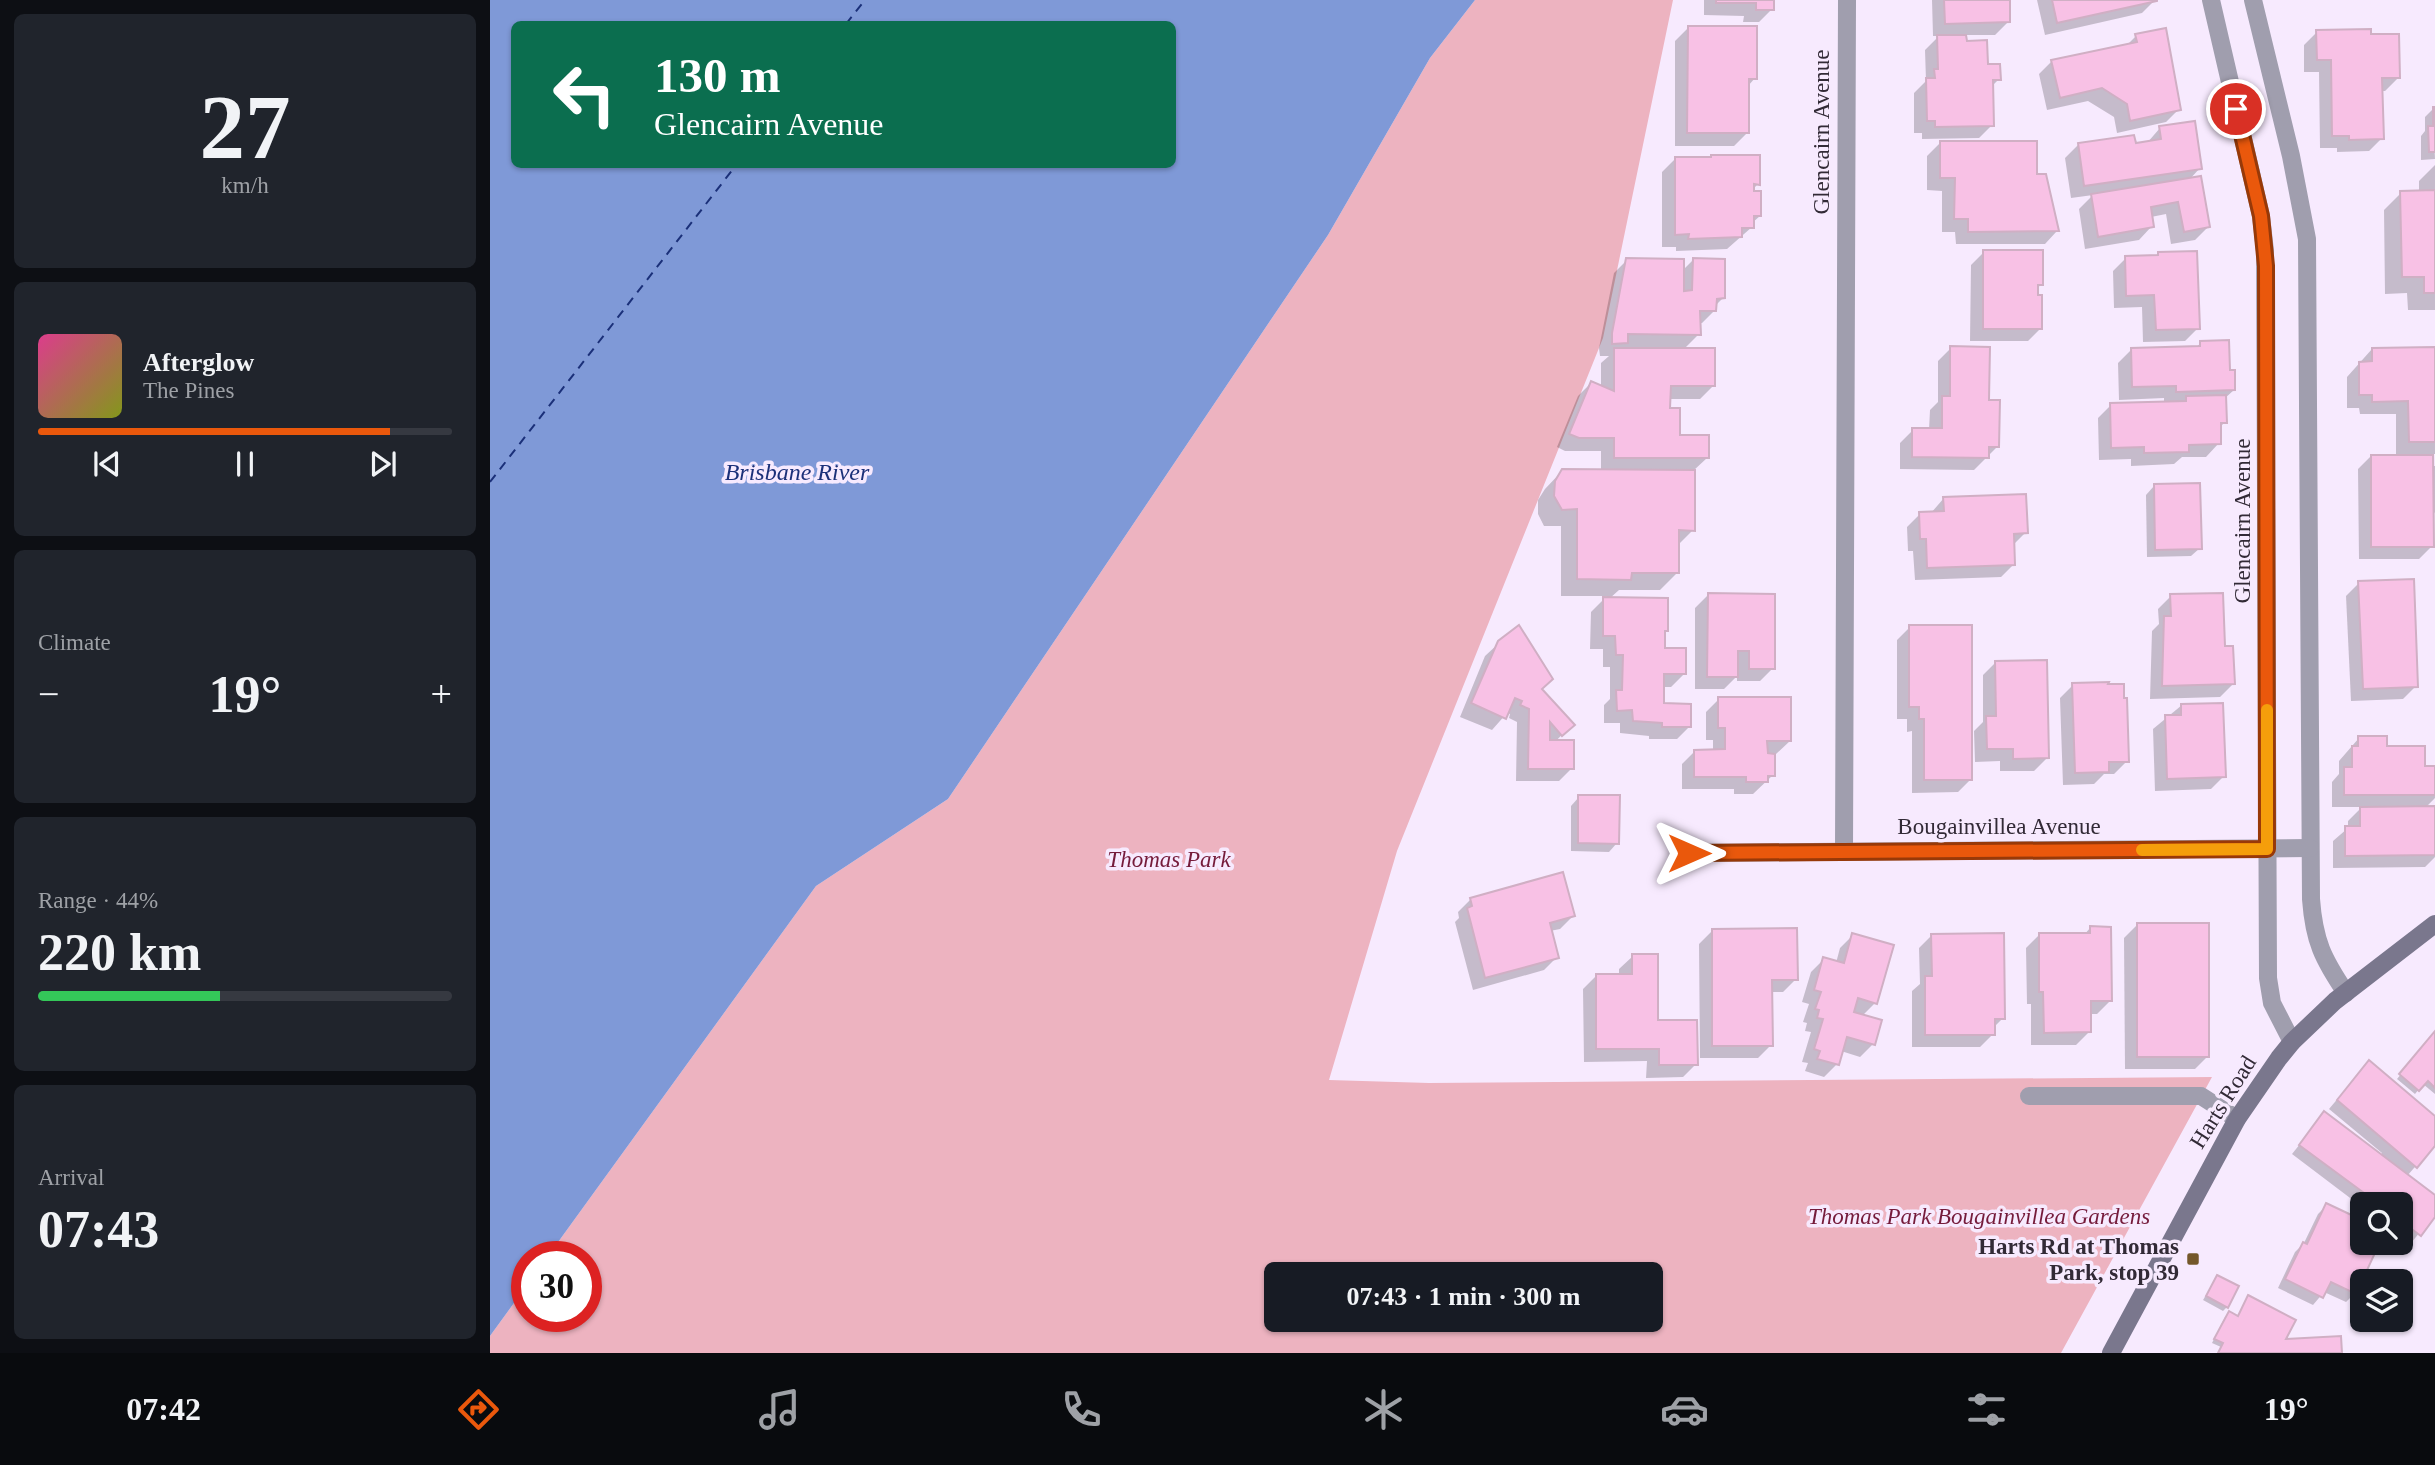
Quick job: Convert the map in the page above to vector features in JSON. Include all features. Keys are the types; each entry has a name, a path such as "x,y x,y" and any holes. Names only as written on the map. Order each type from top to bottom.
{"street":[{"name":"Glencairn Avenue","path":"1844,852 1847,0"},
{"name":"Glencairn Avenue","path":"2211,0 2261,216 2265,251 2269,991 2272,1003 2292,1042"},
{"path":"2253,0 2294,169 2308,250 2311,909 2324,960 2346,993"},
{"name":"Bougainvillea Avenue","path":"1689,853 2310,848"},
{"name":"Harts Road","path":"2111,1353 2237,1119 2292,1042 2346,993 2435,924"},
{"path":"2029,1096 2201,1096 2237,1119"}],"green space":[{"path":"1475,0 1673,0 1603,338 1397,851 1329,1080 1429,1083 2212,1077 2061,1353 490,1353 490,1336 511,1307 511,1332 602,1332 602,1241 559,1241 816,886 948,799 1328,235 1430,58"}],"water":[{"name":"Brisbane River","path":"490,0 1475,0 1430,58 1328,235 948,799 816,886 559,1241 511,1241 511,1307 490,1336"}],"building":[{"path":"1716,0 1774,0 1774,10 1756,10 1756,3 1716,3"},
{"path":"1944,0 2010,0 2010,22 1945,24"},
{"path":"2052,0 2157,0 2157,1 2057,23"},
{"path":"1688,26 1757,26 1757,79 1749,79 1749,133 1687,133"},
{"path":"2166,28 2181,110 2130,121 2127,104 2102,88 2060,98 2051,60 2137,42 2135,34"},
{"path":"2371,29 2371,34 2399,34 2400,78 2382,78 2384,139 2349,140 2349,136 2332,136 2331,60 2317,60 2316,30"},
{"path":"1937,35 1966,35 1967,41 1987,40 1988,64 2000,64 2001,80 1993,80 1994,126 1935,127 1935,121 1927,121 1926,78 1935,78 1934,69 1938,69"},
{"path":"2433,107 2435,152 2429,152 2428,126 2433,126"},
{"path":"2195,121 2202,169 2084,186 2078,143 2134,135 2136,143 2161,139 2159,126"},
{"path":"1940,141 2037,141 2037,174 2046,174 2059,231 1968,232 1968,219 1954,219 1955,178 1940,178"},
{"path":"1760,155 1760,185 1754,184 1754,191 1761,191 1761,216 1754,216 1754,228 1742,228 1742,237 1688,239 1689,234 1675,235 1675,157"},
{"path":"2201,176 2210,227 2184,232 2178,202 2151,207 2154,227 2098,237 2091,194"},
{"path":"2435,190 2435,293 2424,293 2424,277 2402,277 2400,191"},
{"path":"1983,250 2043,250 2043,285 2038,285 2038,295 2042,295 2042,329 1983,329"},
{"path":"2197,251 2200,329 2156,330 2154,295 2126,296 2125,256"},
{"path":"1626,258 1684,259 1684,291 1692,290 1693,258 1725,259 1725,298 1717,299 1716,311 1700,311 1701,335 1628,334 1628,343 1612,344"},
{"path":"2229,340 2230,370 2235,370 2235,390 2176,392 2176,386 2132,387 2131,348 2200,346 2200,341"},
{"path":"1950,346 1990,347 1989,400 2000,400 1999,447 1989,447 1989,458 1912,457 1912,428 1942,428 1942,396 1950,396"},
{"path":"2435,347 2435,442 2409,442 2408,401 2372,402 2372,395 2359,395 2359,362 2372,361 2372,348"},
{"path":"1614,348 1715,348 1715,386 1671,386 1670,408 1680,408 1680,435 1709,435 1709,458 1614,458 1614,438 1579,438 1569,434 1591,381 1614,391"},
{"path":"2226,395 2227,423 2221,423 2221,444 2189,445 2189,452 2144,453 2144,447 2111,448 2110,403 2186,401 2186,396"},
{"path":"2371,455 2433,455 2434,547 2371,547"},
{"path":"1562,469 1695,470 1695,531 1679,530 1679,573 1632,573 1631,580 1577,579 1577,509 1562,510 1554,496 1555,481"},
{"path":"2200,483 2202,549 2155,550 2154,484"},
{"path":"2026,494 2028,533 2014,534 2015,565 1927,568 1926,539 1920,539 1919,512 1944,511 1943,497"},
{"path":"2414,579 2418,687 2363,689 2358,581"},
{"path":"1708,593 1775,594 1775,669 1749,669 1749,651 1738,651 1738,677 1707,677"},
{"path":"2223,593 2225,646 2233,646 2235,684 2162,686 2164,616 2171,616 2170,594"},
{"path":"1603,597 1668,598 1665,648 1686,648 1686,674 1664,674 1664,703 1691,704 1691,727 1662,727 1662,723 1633,721 1632,710 1617,711 1616,690 1622,690 1623,655 1616,655 1615,636 1603,636"},
{"path":"1519,625 1553,679 1542,689 1575,725 1562,736 1550,722 1550,740 1574,740 1574,769 1528,769 1529,709 1520,705 1522,701 1515,698 1506,719 1471,703 1498,641"},
{"path":"1909,625 1972,625 1972,780 1924,780 1924,719 1919,719 1919,707 1909,707"},
{"path":"2047,660 2049,758 2013,759 2013,749 1987,749 1986,716 1996,716 1995,661"},
{"path":"2109,682 2108,684 2124,684 2129,762 2109,762 2109,772 2075,773 2072,683"},
{"path":"1718,697 1791,697 1791,741 1767,741 1768,753 1775,754 1775,776 1768,776 1768,782 1746,782 1746,777 1694,777 1694,750 1725,749 1725,728 1718,728"},
{"path":"2223,703 2226,777 2167,779 2165,715 2181,715 2181,704"},
{"path":"2358,736 2387,736 2387,746 2425,746 2425,766 2435,766 2435,795 2344,795 2344,767 2352,767 2352,746 2358,746"},
{"path":"1578,795 1620,795 1619,844 1578,843"},
{"path":"2435,806 2435,855 2345,856 2345,826 2360,826 2360,807"},
{"path":"1563,872 1575,916 1550,923 1559,958 1485,978 1467,908 1472,906 1470,898"},
{"path":"2137,923 2209,923 2209,1057 2137,1057"},
{"path":"2090,926 2111,927 2112,1001 2091,1001 2091,1032 2044,1033 2043,992 2039,992 2039,933 2090,933"},
{"path":"1797,928 1798,980 1772,980 1773,1046 1712,1046 1712,929"},
{"path":"1852,933 1894,945 1877,1004 1858,998 1854,1012 1882,1020 1875,1045 1847,1037 1839,1065 1817,1059 1820,1051 1814,1049 1823,1019 1817,1018 1819,1010 1815,1009 1821,992 1814,990 1823,957 1844,963"},
{"path":"2004,933 2005,1019 1995,1019 1995,1035 1925,1035 1925,976 1932,976 1931,934"},
{"path":"1632,954 1658,954 1658,1020 1697,1020 1698,1065 1659,1065 1659,1049 1596,1049 1596,974 1632,974"},
{"path":"2435,1031 2435,1088 2428,1081 2419,1091 2399,1074"},
{"path":"2369,1060 2435,1116 2435,1146 2417,1168 2337,1100"},
{"path":"2324,1111 2435,1195 2435,1217 2421,1236 2413,1230 2413,1192 2363,1192 2299,1145"},
{"path":"2326,1203 2350,1214 2350,1255 2374,1255 2368,1269 2350,1269 2350,1291 2331,1282 2323,1298 2285,1279 2303,1242 2307,1244"},
{"path":"2217,1275 2239,1286 2228,1308 2206,1296"},
{"path":"2248,1295 2296,1320 2286,1339 2341,1336 2342,1353 2218,1353 2223,1343 2214,1339 2229,1311 2238,1316"}],"ferry route":[{"path":"848,21 865,0"},
{"path":"490,482 734,168"}],"slow traffic":[{"path":"2142,850 2267,849 2267,710"}],"place":[{"name":"Harts Rd at Thomas Park, stop 39","path":"2193,1259"}],"route":[{"path":"1689,853 2267,849 2266,266 2261,216 2236,109"}],"park label":[{"name":"Thomas Park","path":"1169,859"},
{"name":"Thomas Park Bougainvillea Gardens","path":"1979,1216"}]}
